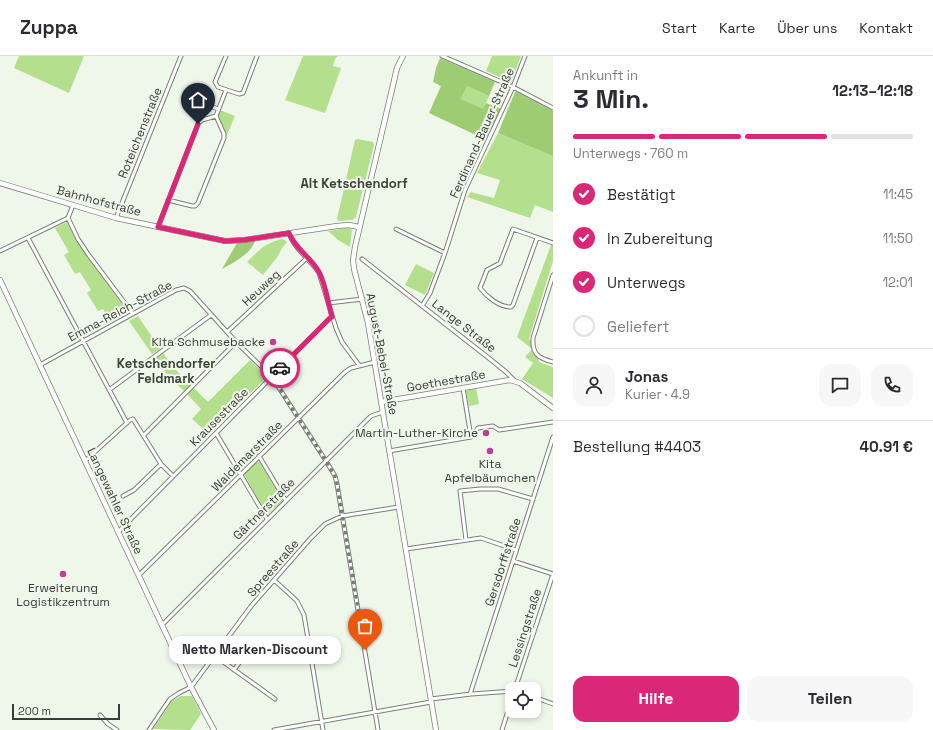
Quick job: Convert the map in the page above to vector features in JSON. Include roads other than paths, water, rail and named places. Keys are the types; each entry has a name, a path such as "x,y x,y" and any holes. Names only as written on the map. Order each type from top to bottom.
{"street":[{"name":"Roteichenstraße","path":"116,218 180,56"},
{"path":"226,56 216,82 218,87 239,94 243,93 257,56"},
{"name":"August-Bebel-Straße","path":"403,56 397,68 359,227 355,247 354,264 363,299 375,362 436,730"},
{"path":"442,56 513,87 553,108"},
{"name":"Ferdinand-Bauer-Straße","path":"422,306 430,293 445,253 465,190 513,87 525,56"},
{"path":"168,200 192,206 195,206 198,203 224,138 224,134 216,116 226,90"},
{"path":"197,101 218,109"},
{"path":"158,227 198,124 202,120 216,116"},
{"name":"Bahnhofstraße","path":"0,183 116,218 225,241 244,240 344,225 359,227"},
{"path":"0,251 68,218 73,205"},
{"path":"68,218 78,239 88,254 133,314"},
{"path":"537,238 513,305 511,307 506,307 495,302 484,294 480,288 487,270 500,263 513,229 553,243"},
{"path":"396,230 445,253"},
{"path":"289,233 295,245 319,273 332,317 345,348 359,365"},
{"path":"28,238 127,423"},
{"name":"Heuweg","path":"227,332 307,258"},
{"name":"Lange Straße","path":"362,259 501,368 514,380 553,408"},
{"path":"553,275 533,338 536,354 539,357 553,362"},
{"name":"Langewahler Straße","path":"0,280 86,460 162,625 214,730"},
{"name":"Emma-Reich-Straße","path":"40,365 176,290 184,288 190,291 236,342 272,377 335,476 378,730"},
{"path":"328,303 363,299"},
{"path":"109,390 211,315"},
{"name":"Krausestraße","path":"118,532 332,317"},
{"path":"144,435 236,342"},
{"name":"Waldemarstraße","path":"139,575 298,417 349,369 359,365 375,362"},
{"name":"Goethestraße","path":"381,402 505,380 514,380"},
{"path":"463,388 471,437"},
{"name":"Gärtnerstraße","path":"162,625 371,416 383,412"},
{"path":"86,460 133,418 161,464 173,476"},
{"path":"390,451 471,437 478,428 493,426 499,430 553,422"},
{"path":"216,432 267,519"},
{"name":"Gersdorffstraße","path":"470,694 553,437"},
{"path":"259,456 286,501"},
{"path":"123,496 134,490 161,464"},
{"path":"466,540 460,491 498,489 533,500"},
{"name":"Spreestraße","path":"192,688 252,606 310,539 325,524 342,516 399,507"},
{"path":"406,550 481,538 516,550"},
{"path":"513,561 553,574"},
{"name":"Lessingstraße","path":"517,682 553,574"},
{"path":"274,580 297,601 304,614 323,730"},
{"path":"234,670 251,646"},
{"path":"215,656 275,699"},
{"path":"149,730 170,699 179,693 192,688"},
{"path":"274,730 375,712 431,700 470,694 505,692"},
{"path":"541,700 553,704"},
{"path":"100,715 108,724 117,730"},
{"path":"502,730 506,718"}],"place":[{"name":"Kita Schmusebacke","path":"273,342"},
{"name":"Martin-Luther-Kirche","path":"486,433"},
{"name":"Kita Apfelbäumchen","path":"490,451"},
{"name":"Erweiterung Logistikzentrum","path":"63,574"},
{"name":"Netto Marken-Discount","path":"365,650"}],"district":[{"name":"Alt Ketschendorf","path":"354,183"},
{"name":"Ketschendorfer Feldmark","path":"166,370"}]}
